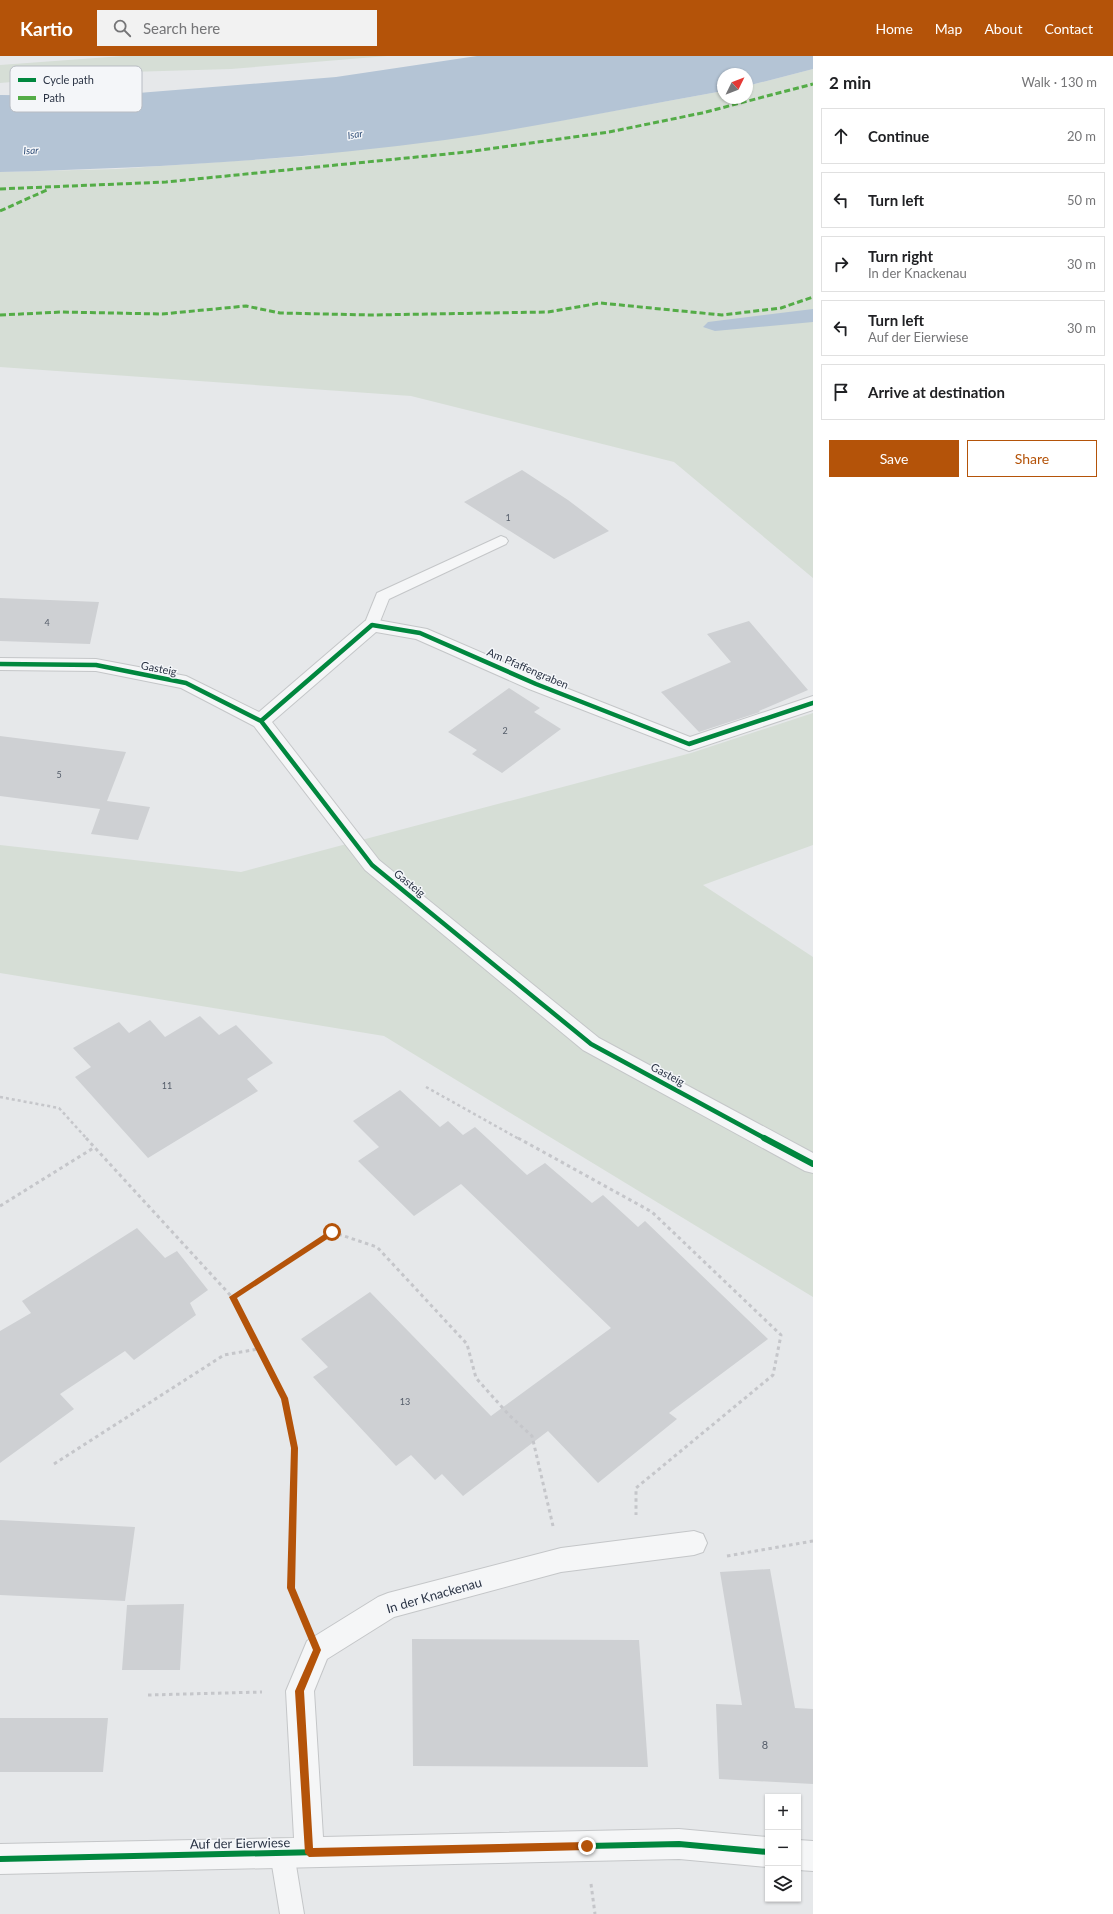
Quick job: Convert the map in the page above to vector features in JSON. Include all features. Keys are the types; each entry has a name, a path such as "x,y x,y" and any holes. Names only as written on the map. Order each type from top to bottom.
{"street":[{"name":"Am Pfaffengraben","path":"372,625 420,632 536,684 689,744 813,703"},
{"path":"261,721 372,625"},
{"name":"Gasteig","path":"0,664 96,665 186,683 261,721 372,865 591,1044 813,1164"},
{"name":"In der Knackenau","path":"317,1650 388,1606 561,1560 694,1543"},
{"path":"296,1853 300,1691 317,1650"},
{"name":"Auf der Eierwiese","path":"0,1859 679,1844 765,1852"},
{"path":"801,1855 813,1856"}],"lane":[{"path":"372,625 382,596 501,541"},
{"path":"292,1914 296,1853"}],"path":[{"path":"426,1087 652,1212 781,1335 773,1375 636,1488 638,1550"},
{"path":"0,1097 59,1108 232,1297 285,1398 294,1448 291,1588 317,1650"},
{"path":"0,1206 95,1148"},
{"path":"232,1297 332,1232 377,1247 467,1344 476,1378 509,1415 532,1436 561,1560"},
{"path":"54,1464 224,1355 258,1349"},
{"path":"694,1543 720,1558 813,1540"},
{"path":"148,1695 300,1691"}],"shaded area":[{"path":"123,56 387,56 231,69 142,72 142,66 10,66 10,82 0,83 0,65"},
{"path":"813,69 813,578 674,462 411,396 0,367 0,172 117,169 307,156 547,123 717,92 717,104 753,104 753,84"},
{"path":"813,713 813,845 703,885 813,957 813,1297 384,1036 0,973 0,845 241,872 691,753"}],"water":[{"name":"Isar","path":"477,56 813,56 813,69 753,84 753,68 717,68 717,92 550,123 445,140 279,158 112,168 0,172 0,95 10,95 10,112 142,112 142,93 336,77"},
{"path":"813,309 813,322 715,331 703,327 708,322"}],"building":[{"path":"522,470 568,500 609,531 554,559 464,502"},
{"path":"0,598 99,602 90,644 0,641"},
{"path":"749,621 808,690 759,711 760,712 699,732 661,692 731,662 707,634"},
{"path":"509,688 540,708 534,712 561,729 502,773 472,754 477,750 448,732"},
{"path":"0,736 126,752 107,801 150,807 138,840 91,834 100,809 0,796"},
{"path":"200,1016 219,1035 236,1025 273,1063 247,1079 258,1091 148,1158 75,1077 91,1067 73,1048 119,1022 129,1033 150,1020 165,1037"},
{"path":"400,1090 440,1127 448,1121 463,1135 475,1127 527,1175 545,1163 592,1203 603,1195 638,1227 645,1221 768,1339 669,1413 677,1419 598,1483 548,1431 463,1496 442,1474 435,1480 411,1455 396,1466 313,1377 328,1367 301,1339 370,1292 491,1416 611,1328 461,1184 414,1216 358,1161 379,1147 353,1121"},
{"path":"137,1228 165,1258 177,1251 208,1290 190,1303 196,1315 134,1360 125,1351 60,1394 74,1409 0,1463 0,1331 31,1313 22,1301"},
{"path":"0,1520 135,1527 125,1601 0,1595"},
{"path":"770,1569 795,1708 813,1709 813,1784 719,1779 716,1704 742,1705 720,1572"},
{"path":"184,1604 180,1670 122,1670 127,1605"},
{"path":"412,1639 639,1640 648,1767 413,1766"},
{"path":"0,1718 108,1718 103,1772 0,1772"}],"marked path":[{"path":"0,189 166,182 467,152 609,132 702,113 813,84"},
{"path":"0,211 49,189"},
{"path":"0,315 62,312 162,314 246,306 280,313 371,315 548,312 600,303 722,315 781,308 813,297"}],"cycle path":[{"path":"261,721 372,625 420,633 536,684 689,744 813,703"},
{"path":"0,664 96,665 186,683 261,721 372,865 591,1044 813,1164"},
{"path":"0,1859 679,1844 765,1852"}],"route":[{"path":"332,1232 232,1297 285,1398 294,1448 291,1588 317,1650 300,1691 309,1853 587,1846"}]}
